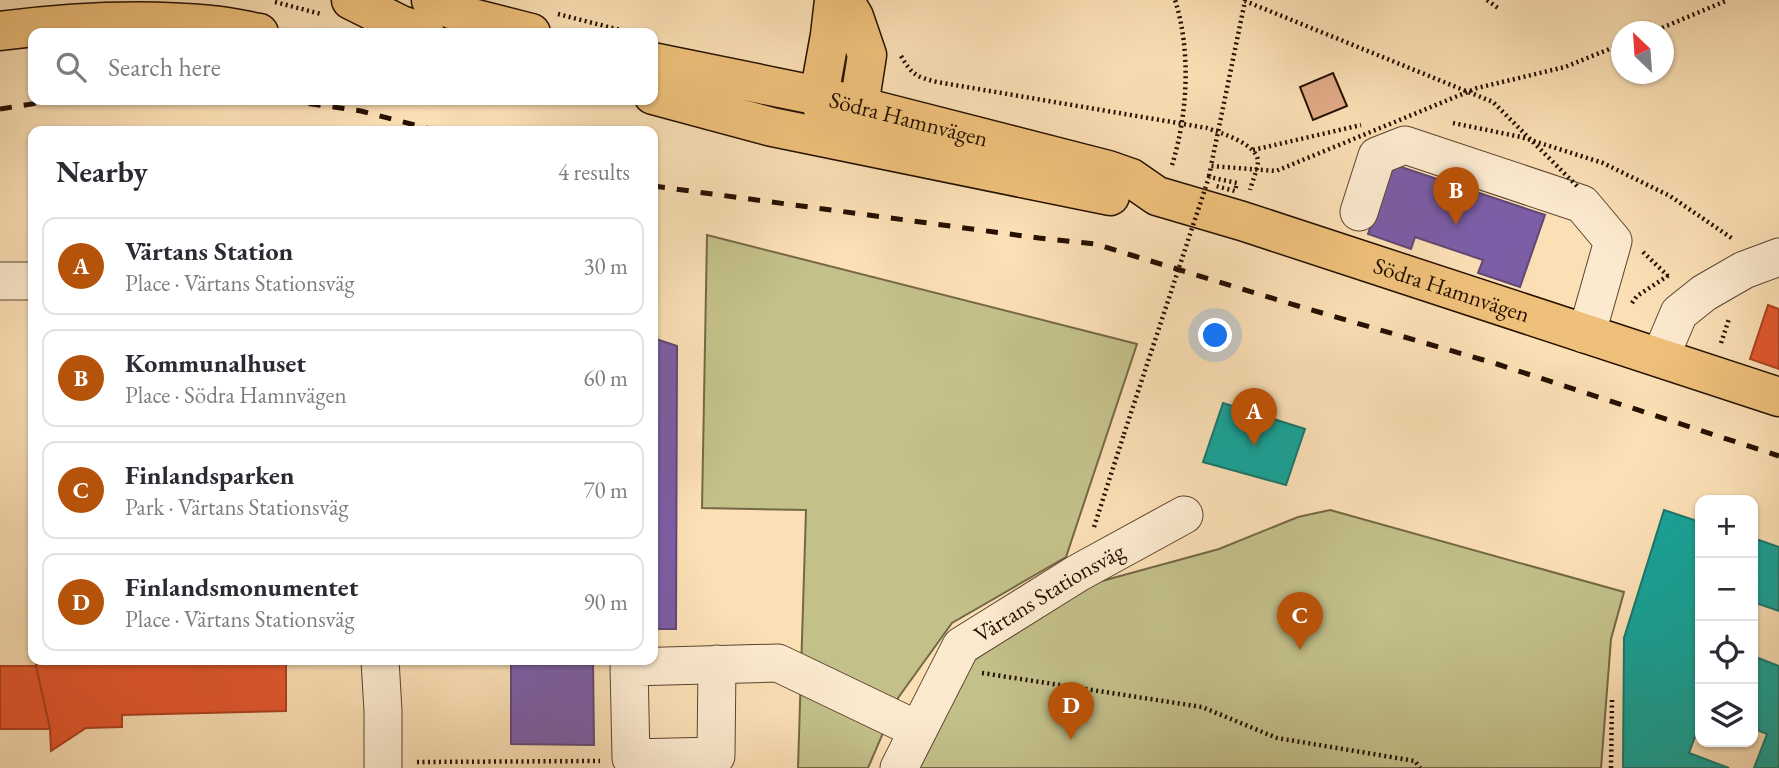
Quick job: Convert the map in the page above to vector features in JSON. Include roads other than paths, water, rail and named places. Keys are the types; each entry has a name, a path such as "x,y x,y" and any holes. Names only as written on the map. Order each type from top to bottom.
{"main road":[{"path":"431,0 472,18 511,28"},
{"path":"831,138 819,96 831,35 834,0"},
{"path":"831,138 859,106 867,55 854,18 844,0"},
{"path":"340,8 410,28"},
{"path":"29,28 98,21 214,25 266,17"},
{"path":"0,31 28,28"},
{"name":"Södra Hamnvägen","path":"658,63 819,96 1131,178 1164,183 1242,221 1779,397"},
{"name":"Södra Hamnvägen","path":"658,96 772,127 1128,199 1164,183"}],"street":[{"path":"1359,212 1377,156 1405,145 1581,204 1613,241 1584,334"},
{"path":"1660,358 1678,313 1703,293 1744,270 1779,257"},
{"path":"0,281 28,281"},
{"name":"Värtans Stationsväg","path":"899,768 961,646 1078,573 1184,515"},
{"path":"717,664 778,663 918,730"},
{"path":"380,665 383,765"}],"railway":[{"path":"0,109 28,105"},
{"path":"320,105 361,111 419,126"},
{"path":"658,187 1095,244 1497,364 1779,456"}],"place":[{"name":"Kommunalhuset","path":"1456,225"},
{"name":"Värtans Station","path":"1254,446"},
{"name":"Finlandsparken","path":"1300,650"},
{"name":"Finlandsmonumentet","path":"1071,740"}]}
